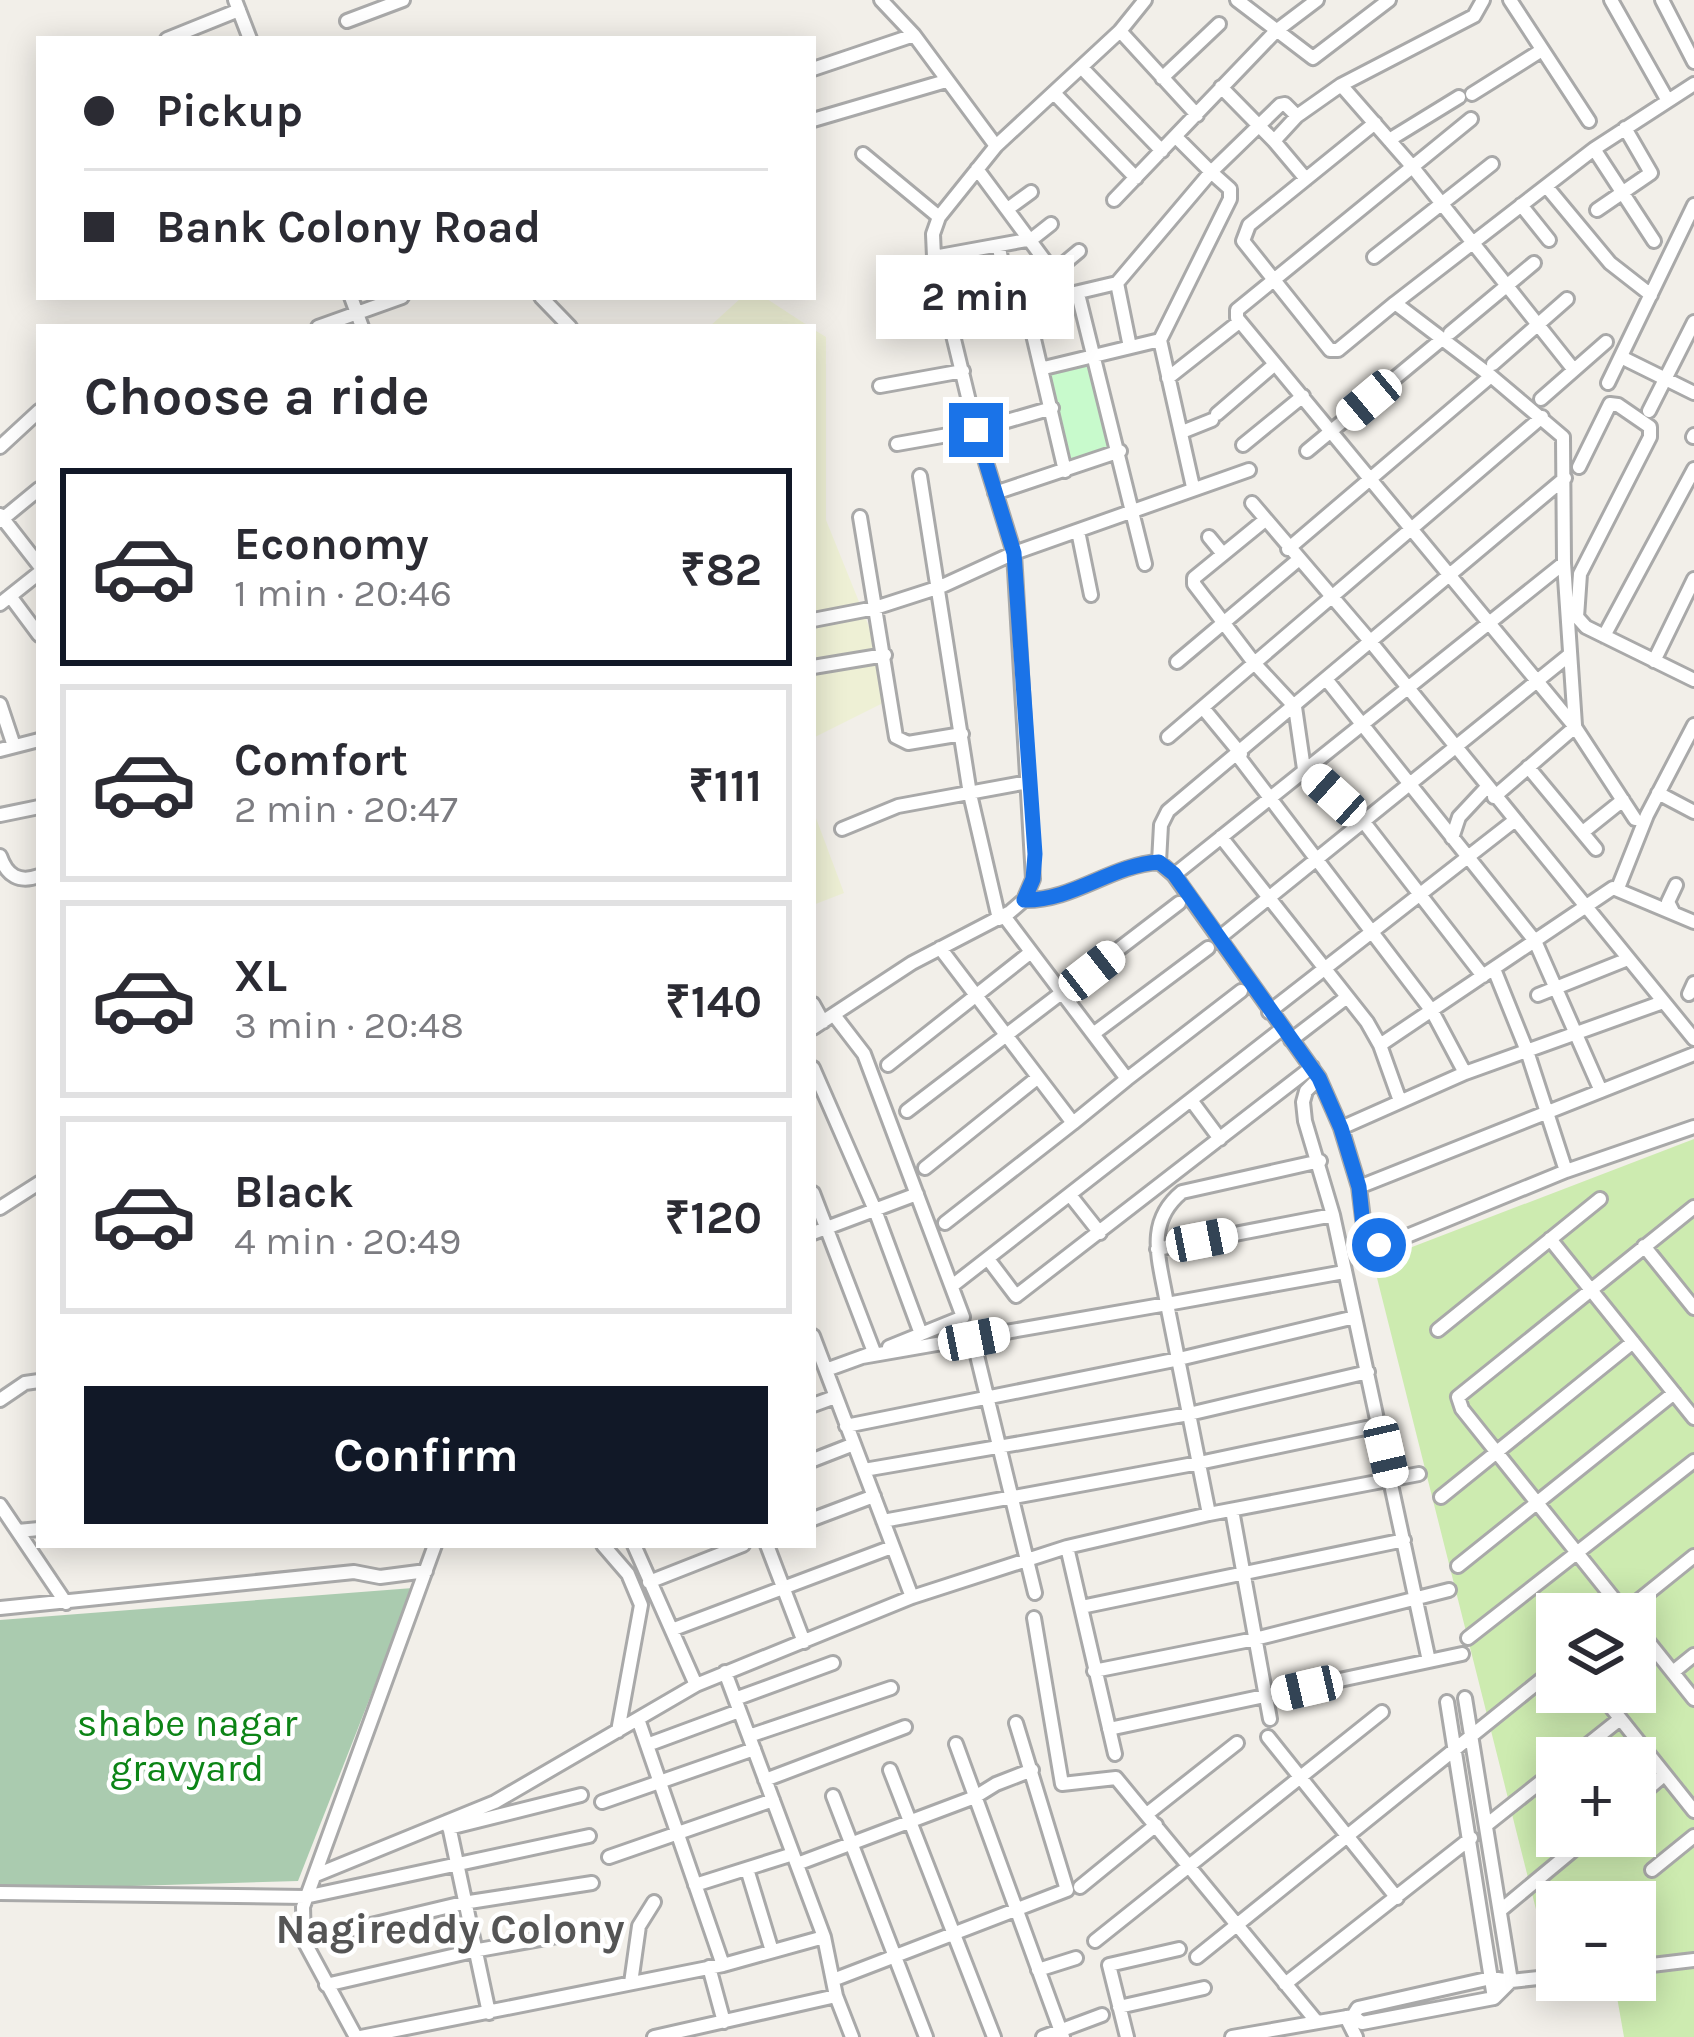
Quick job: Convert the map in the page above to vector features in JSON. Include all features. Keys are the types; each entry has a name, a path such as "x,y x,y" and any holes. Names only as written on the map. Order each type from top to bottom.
{"street":[{"path":"347,21 403,0"},
{"path":"881,0 914,34 996,146"},
{"path":"826,1370 963,1316 865,1054 823,1022 940,947 1001,917 1024,900 1033,879 1014,553 976,430 934,257 933,234 939,217 996,146 1120,31 1144,0"},
{"path":"1114,200 1276,31 1317,0"},
{"path":"1243,2 1313,58 1389,0"},
{"path":"1274,142 1297,116 1341,85 1474,16 1483,0"},
{"path":"1510,0 1589,121"},
{"path":"1611,0 1668,101"},
{"path":"1662,0 1694,62"},
{"path":"172,36 237,5 249,36"},
{"path":"1162,78 1219,24"},
{"path":"1120,31 1196,115"},
{"path":"816,68 914,34"},
{"path":"1389,140 1542,50"},
{"path":"1082,68 1162,151"},
{"path":"816,119 946,81"},
{"path":"1375,123 1244,230 1243,241 1330,350 1338,350 1594,149 1694,84"},
{"path":"1341,85 1574,370"},
{"path":"1221,88 1306,179"},
{"path":"1054,93 1136,178"},
{"path":"952,322 1117,283 1211,172 1258,125 1285,104 1297,116"},
{"path":"1471,119 1237,310 1240,322 1575,727 1635,818"},
{"path":"1597,210 1651,173 1625,128"},
{"path":"1176,137 1230,189 1230,199 1160,340 1193,487"},
{"path":"1594,149 1654,241"},
{"path":"863,154 939,217"},
{"path":"1374,257 1492,164"},
{"path":"977,169 1075,296 1120,451 1145,564"},
{"path":"1546,186 1610,263 1651,295"},
{"path":"1009,208 1031,192"},
{"path":"1521,205 1549,240"},
{"path":"1608,383 1694,205"},
{"path":"934,257 1032,239 1051,224"},
{"path":"1677,241 1694,249"},
{"path":"999,248 1044,368 1065,471"},
{"path":"1054,271 1079,251"},
{"path":"1307,451 1534,263"},
{"path":"1117,283 1130,347"},
{"path":"1288,549 1568,299"},
{"path":"351,300 361,324"},
{"path":"326,324 393,300"},
{"path":"545,300 567,324"},
{"path":"1395,303 1492,370 1563,437 1564,563 1575,727"},
{"path":"1168,378 1240,322"},
{"path":"1649,411 1694,322"},
{"path":"1044,368 1160,340"},
{"path":"1541,399 1606,342"},
{"path":"1621,357 1694,393"},
{"path":"1182,432 1214,417 1275,364"},
{"path":"880,386 962,370"},
{"path":"1243,446 1303,396"},
{"path":"1579,467 1610,404 1649,427 1650,437 1578,581 1580,623 1694,680"},
{"path":"897,444 976,430 1052,408"},
{"path":"0,447 36,414"},
{"path":"1168,737 1542,417"},
{"path":"995,494 1120,451"},
{"path":"1604,636 1694,469"},
{"path":"816,619 875,608 940,587 1014,553 1249,470"},
{"path":"920,476 970,794 1001,917 1127,1079"},
{"path":"1159,862 1163,817 1565,478"},
{"path":"36,491 1,518 36,565"},
{"path":"1252,503 1694,1039"},
{"path":"860,517 896,737 908,743 962,734"},
{"path":"1265,520 1193,580 1256,664 1295,706 1304,769 1363,821 1420,895 1489,972 1527,1051 1566,1171"},
{"path":"1078,531 1091,596"},
{"path":"1208,537 1223,554"},
{"path":"1177,662 1298,560"},
{"path":"1174,874 1564,563"},
{"path":"36,572 5,600 36,631"},
{"path":"1654,661 1694,579"},
{"path":"816,666 885,655"},
{"path":"1094,1034 1568,656"},
{"path":"1326,679 1535,940 1601,1090"},
{"path":"0,704 7,748"},
{"path":"1203,708 1432,1011 1465,1073"},
{"path":"1618,888 1658,793 1694,725"},
{"path":"1452,838 1459,817 1575,727"},
{"path":"1528,767 1596,849"},
{"path":"842,829 881,811 1028,782"},
{"path":"1658,793 1694,812"},
{"path":"1582,832 1623,800"},
{"path":"0,815 36,808"},
{"path":"1269,1012 1514,821"},
{"path":"1221,837 1380,1045 1400,1100"},
{"path":"0,856 16,879 36,876"},
{"path":"1024,900 1045,901 1138,863 1159,862 1174,874 1213,943 1316,1073 1341,1128 1359,1187 1364,1235 1373,1245 1385,1245 1566,1171 1694,1127"},
{"path":"1673,913 1668,902 1676,885"},
{"path":"1380,1045 1608,890 1618,888 1694,922"},
{"path":"907,1112 1179,903"},
{"path":"940,947 1072,1123"},
{"path":"888,1065 1031,952"},
{"path":"1538,995 1628,959"},
{"path":"945,1223 1241,991"},
{"path":"952,1286 1191,1100 1347,997"},
{"path":"1341,1128 1465,1073 1663,1002"},
{"path":"1359,1187 1694,1054"},
{"path":"988,1259 1016,1296 1220,1139 1316,1073"},
{"path":"1316,1073 1303,1102 1334,1215 1430,1661"},
{"path":"816,1075 922,1334"},
{"path":"926,1168 1037,1078"},
{"path":"1191,1100 1220,1139"},
{"path":"1209,1514 1157,1249 1159,1219 1166,1205 1182,1192 1320,1161"},
{"path":"0,1208 36,1185"},
{"path":"816,1232 917,1194"},
{"path":"1070,1195 1100,1233"},
{"path":"1438,1330 1600,1198"},
{"path":"816,1200 868,1354"},
{"path":"1608,1593 1462,1409 1458,1397 1694,1207"},
{"path":"1157,1249 1334,1215"},
{"path":"1550,1238 1694,1418"},
{"path":"1645,1246 1692,1300"},
{"path":"868,1354 1344,1272"},
{"path":"846,1426 989,1400 1355,1317"},
{"path":"974,1339 1035,1592"},
{"path":"1441,1497 1633,1342"},
{"path":"816,1348 912,1598"},
{"path":"864,1470 1189,1414 1368,1372"},
{"path":"0,1400 25,1383 36,1382"},
{"path":"1458,1566 1674,1393"},
{"path":"816,1404 835,1397"},
{"path":"883,1521 1380,1425"},
{"path":"816,1459 854,1444"},
{"path":"1468,1639 1694,1461"},
{"path":"316,1875 449,1824 527,1785 696,1684 912,1598 1066,1546 1419,1474"},
{"path":"816,1518 874,1496"},
{"path":"0,1505 66,1604"},
{"path":"1232,1510 1270,1719"},
{"path":"18,1531 36,1528"},
{"path":"1081,1607 1404,1540"},
{"path":"1066,1546 1115,1754"},
{"path":"674,1629 892,1547"},
{"path":"434,1548 305,1897 304,1941 358,2037 716,1966 824,1937"},
{"path":"606,1548 628,1574 641,1605 618,1731"},
{"path":"635,1548 696,1684"},
{"path":"649,1582 735,1548"},
{"path":"768,1548 805,1642"},
{"path":"1649,1593 1694,1556"},
{"path":"0,1608 351,1573 380,1577 426,1571"},
{"path":"1094,1671 1255,1639 1449,1590"},
{"path":"1034,1618 1062,1784 1116,1778 1317,2022"},
{"path":"1656,1651 1694,1699"},
{"path":"1109,1729 1462,1654"},
{"path":"1673,1672 1694,1655"},
{"path":"647,1745 833,1663"},
{"path":"725,1672 824,1937 836,1996 852,2037"},
{"path":"1197,1958 1536,1683"},
{"path":"602,1802 890,1688"},
{"path":"1466,1698 1511,1981"},
{"path":"1447,1702 1494,1998"},
{"path":"1095,1941 1382,1712"},
{"path":"1616,1713 1694,1811"},
{"path":"1596,1737 1620,1718"},
{"path":"638,1719 695,1886 716,1966 724,2021"},
{"path":"833,1980 1067,1890 1016,1723"},
{"path":"765,1780 905,1726"},
{"path":"1268,1737 1397,1898"},
{"path":"1080,1887 1237,1743"},
{"path":"956,1744 1061,2034"},
{"path":"890,1770 994,2037"},
{"path":"695,1886 850,1845 975,1798 1032,1770"},
{"path":"1656,1782 1664,1775"},
{"path":"1489,1823 1536,1786"},
{"path":"449,1824 580,1795"},
{"path":"833,1796 926,2037"},
{"path":"609,1857 773,1800"},
{"path":"449,1824 488,2013"},
{"path":"0,1894 305,1897 589,1836"},
{"path":"1652,1870 1694,1836"},
{"path":"1285,1984 1471,1838"},
{"path":"1502,1909 1565,1857"},
{"path":"747,1869 772,1952"},
{"path":"304,1941 463,1903 592,1883"},
{"path":"631,1983 640,1926 654,1902"},
{"path":"326,1984 602,1928"},
{"path":"1127,2037 1108,1964 1179,1949"},
{"path":"1038,1970 1076,1958"},
{"path":"1656,1965 1694,1960"},
{"path":"1242,2036 1349,2016 1358,2008 1491,1978 1536,1978"},
{"path":"1349,2016 1362,2023 1494,1998 1511,1981"},
{"path":"1119,2007 1204,1988"},
{"path":"654,2037 836,1996"},
{"path":"1043,2037 1102,2015"},
{"path":"1349,2016 1356,2037"}],"green space":[{"path":"739,300 769,300 805,324 712,324"},
{"path":"816,331 826,337 826,520 897,696 816,736"},
{"path":"1090,362 1111,449 1072,463 1050,372"},
{"path":"816,818 844,893 816,904"},
{"path":"1694,1139 1694,2037 1624,2037 1618,2001 1656,2001 1656,1881 1536,1881 1536,1909 1373,1262"},
{"name":"shabe nagar gravyard","path":"413,1588 298,1881 0,1890 0,1620"}],"district":[{"name":"Nagireddy Colony","path":"450,1929"}],"route":[{"path":"976,430 1014,553 1035,854 1033,879 1024,900 1045,901 1138,863 1159,862 1174,874 1319,1078 1359,1187 1364,1235 1379,1245"}]}
